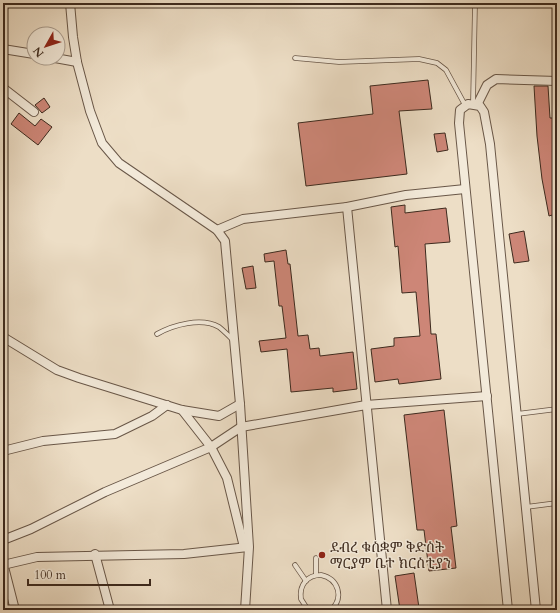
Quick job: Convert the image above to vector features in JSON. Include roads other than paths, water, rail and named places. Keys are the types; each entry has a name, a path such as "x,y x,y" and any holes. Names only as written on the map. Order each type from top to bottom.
{"street":[{"path":"3,9 5,3"},
{"path":"70,3 73,37 78,62 92,117 102,143 119,163 217,230 225,240 240,404 246,547 245,610"},
{"path":"3,49 26,53"},
{"path":"66,60 78,62"},
{"path":"508,610 465,189 459,123 460,110 471,105 486,86 496,79 557,81"},
{"path":"3,88 34,112"},
{"path":"471,105 480,106 484,112 490,144 536,610"},
{"path":"217,230 243,219 347,207 406,195 465,189"},
{"path":"347,207 387,610"},
{"path":"3,337 65,373 182,410 220,416 240,404"},
{"path":"3,540 105,492 211,446 241,427 366,405 487,396"},
{"path":"3,451 42,441 115,434 152,416 167,405"},
{"path":"182,410 211,446 227,478 246,547"},
{"path":"15,610 3,564 37,557 95,554 184,554 246,547"},
{"path":"95,554 110,610"}],"lane":[{"path":"471,105 475,3"},
{"path":"295,58 339,62 419,59 437,63 446,70 471,105"},
{"path":"157,334 165,330 192,323 202,323 218,327 235,341"},
{"path":"516,414 557,409"},
{"path":"526,507 557,503"},
{"path":"316,558 316,575"},
{"path":"295,565 306,580"},
{"path":"308,610 302,604 300,595 302,586 306,580 316,575 330,578 336,584 338,598 331,610"}],"place":[{"name":"ደብረ ቁስቋም ቅድስት ማርያም ቤተ ክርስቲያን","path":"322,555"}]}
